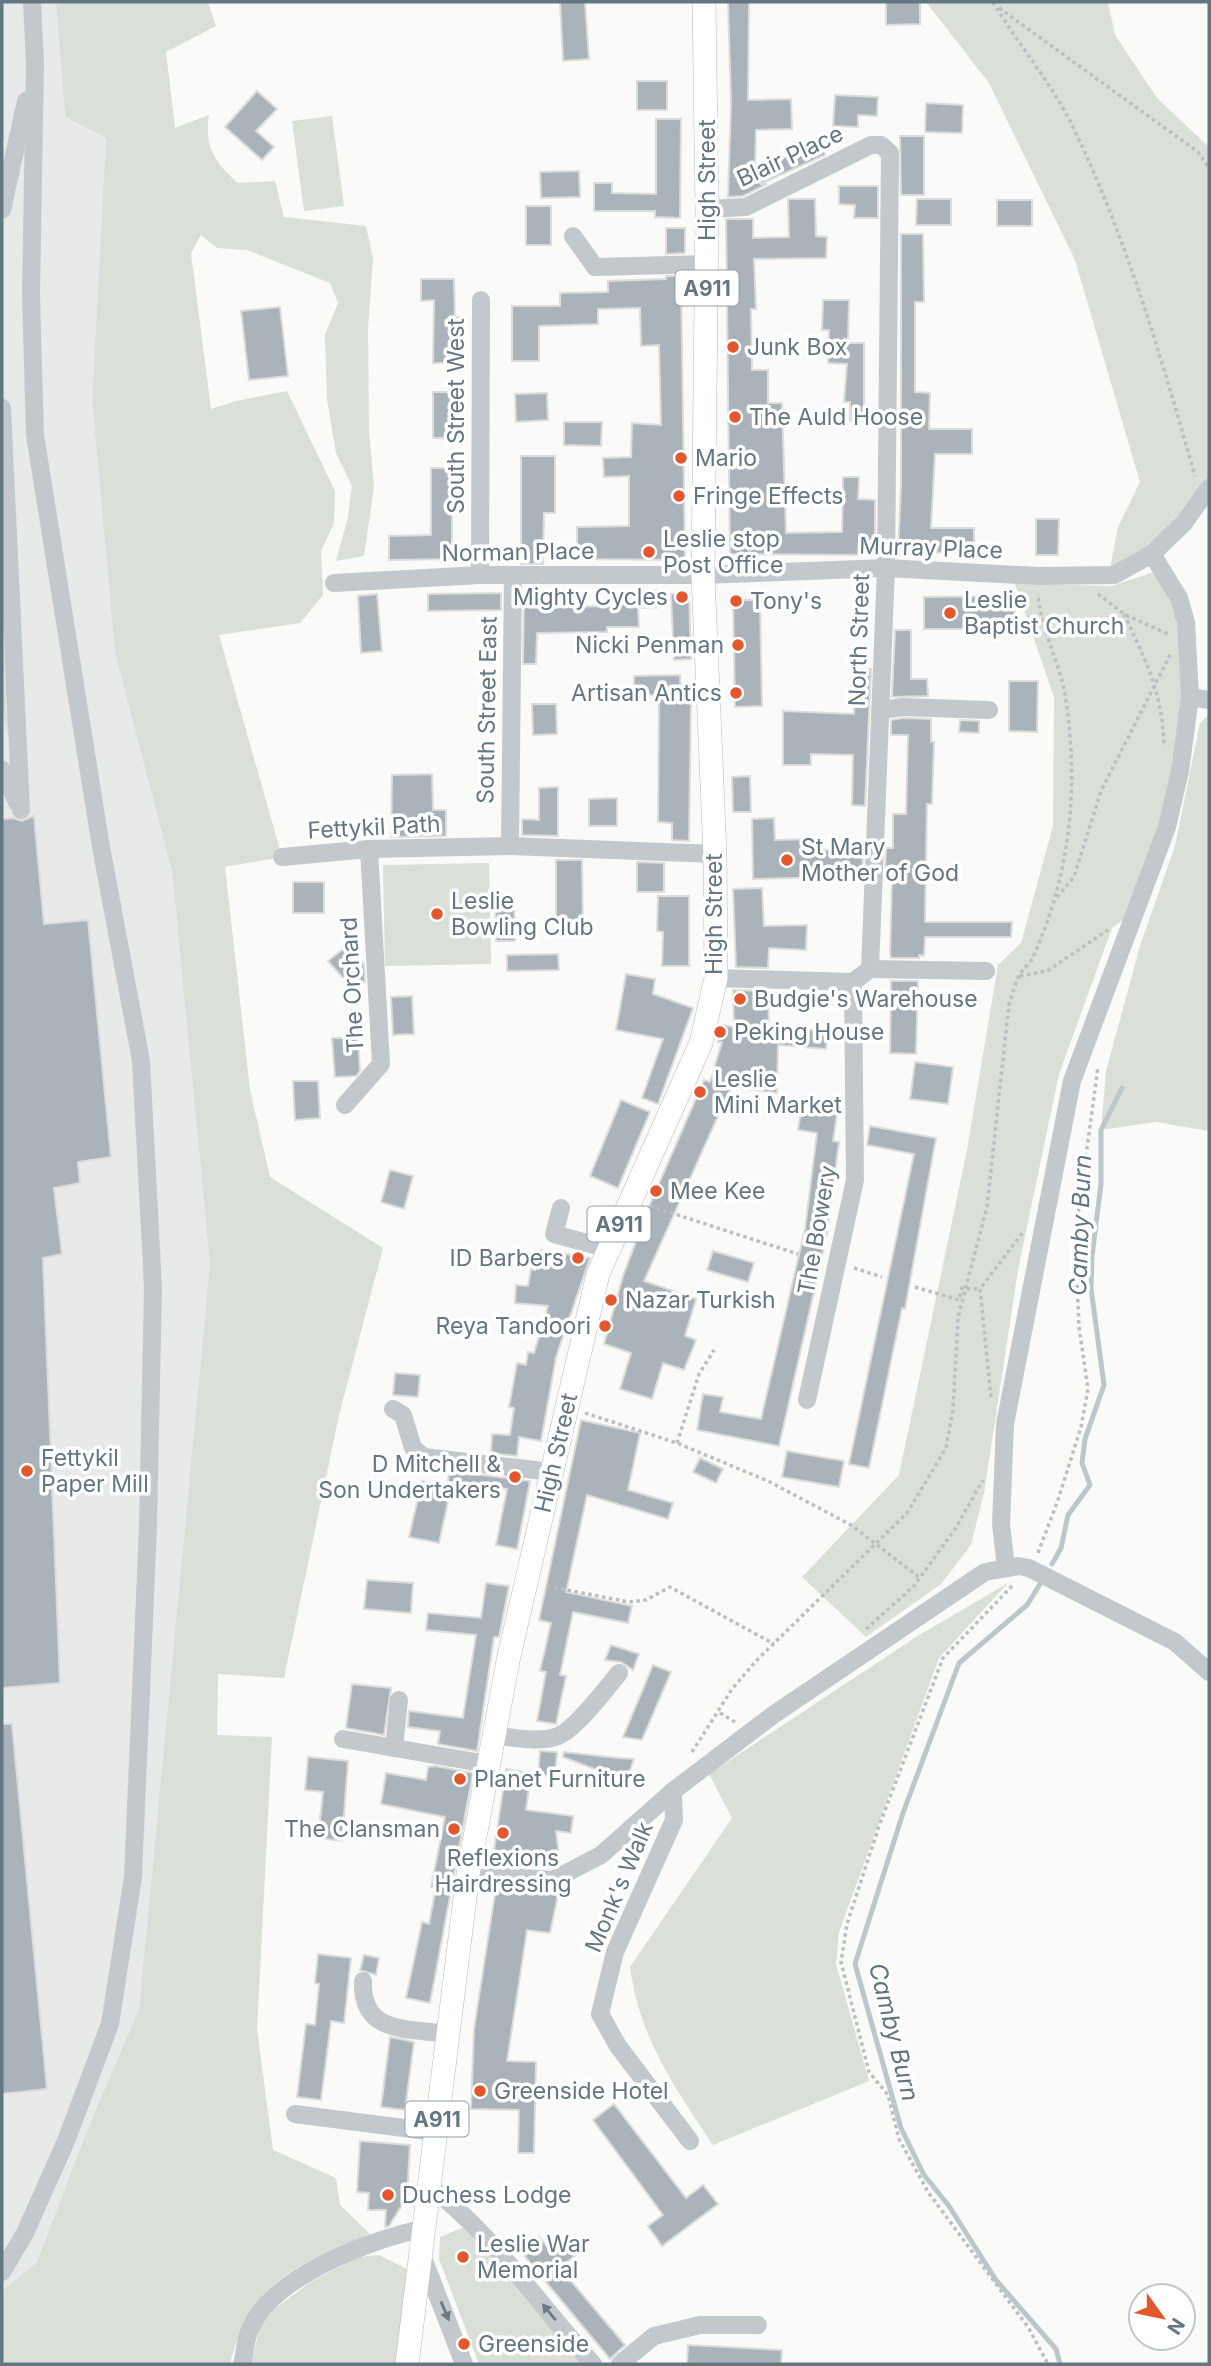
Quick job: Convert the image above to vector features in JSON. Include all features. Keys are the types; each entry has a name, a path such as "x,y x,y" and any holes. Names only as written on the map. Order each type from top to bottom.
{"main road":[{"name":"High Street","path":"468,1874 492,1734 598,1274 701,1043 716,978 715,854 703,575 707,264 704,2"},
{"name":"A911","path":"407,2364 423,2259 435,2132 468,1874"}],"street":[{"path":"2,2272 25,2233 66,2141 110,2024 125,1931 134,1851 148,1527 153,1300 141,1061 101,847 35,435 31,295 35,63 32,2"},
{"path":"2,210 35,63"},
{"name":"Blair Place","path":"707,209 746,207 871,145 881,145 890,153"},
{"name":"North Street","path":"870,969 886,568 890,153"},
{"path":"573,236 595,267 707,264"},
{"name":"South Street West","path":"480,575 481,300"},
{"path":"2,408 20,810 2,770"},
{"name":"Murray Place","path":"703,575 886,568 1114,575 1152,554 1205,493"},
{"path":"1006,1568 1001,1524 1005,1424 1046,1201 1072,1081 1167,827 1180,771 1189,697 1179,598 1152,554"},
{"name":"Norman Place","path":"334,583 480,575 703,575"},
{"name":"South Street East","path":"510,846 513,575"},
{"path":"1189,697 1209,700"},
{"path":"881,710 903,707 989,710"},
{"name":"Fettykil Path","path":"282,857 369,849 510,846 715,854"},
{"name":"The Orchard","path":"345,1105 381,1064 369,849"},
{"path":"716,978 853,982 870,969 986,971"},
{"name":"The Bowery","path":"807,1400 855,1180 853,982"},
{"path":"561,1208 554,1234 609,1249"},
{"path":"393,1409 403,1415 413,1448 424,1457 552,1472"},
{"path":"468,1874 552,1880 601,1855 673,1791 823,1680 985,1572 1030,1567 1175,1642 1209,1671"},
{"path":"492,1734 517,1739 558,1736 595,1703 619,1673"},
{"path":"394,1748 399,1699"},
{"path":"343,1740 487,1764"},
{"name":"Monk's Walk","path":"673,1791 674,1820 615,1952 600,2014 618,2046 690,2141"},
{"path":"363,1981 362,2001 370,2015 382,2023 448,2034"},
{"path":"295,2114 435,2132"},
{"path":"429,2186 456,2206 511,2266 593,2364"},
{"path":"242,2364 249,2331 271,2299 310,2272 356,2249 393,2234 426,2228"},
{"path":"423,2259 464,2364"},
{"path":"620,2364 654,2336 700,2325 758,2325"}],"path":[{"path":"993,3 1198,152 1209,168"},
{"path":"993,3 1070,121 1115,226 1205,493"},
{"path":"1056,898 1074,877 1101,791 1182,638 1124,614 1073,575"},
{"path":"689,1756 732,1689 907,1513 946,1448 953,1410 958,1317 987,1207 1009,1004 1019,976 1033,959 1056,898 1070,834 1072,747 1062,673 1043,626 1038,596"},
{"path":"1124,614 1156,683 1163,715 1164,753"},
{"path":"1019,976 1047,971 1137,909"},
{"path":"1048,2364 1028,2327 991,2281 929,2192 899,2138 888,2095 869,2072 841,1962 847,1924 879,1826 943,1658 1030,1567 1042,1547 1080,1427 1088,1389 1079,1327 1075,1237 1099,1076 1097,1064"},
{"path":"630,1199 798,1254"},
{"path":"991,1398 980,1289 1046,1201"},
{"path":"838,1263 882,1277"},
{"path":"915,1287 959,1300 962,1288 980,1289"},
{"path":"677,1443 699,1374 714,1350"},
{"path":"567,1407 677,1443 768,1481 851,1525 874,1546 920,1578"},
{"path":"856,1637 920,1578 955,1530 983,1482 986,1471"},
{"path":"526,1581 629,1602 646,1600 670,1587 774,1644"},
{"path":"719,1713 736,1723"}],"shaded area":[{"path":"2,2 56,2 65,117 106,138 92,399 115,653 172,872 210,1264 139,2009 86,2133 37,2262 2,2291"},
{"path":"56,2 208,2 216,26 166,52 175,128 209,115 208,137 213,154 238,183 275,181 284,217 366,226 373,259 368,329 369,431 374,487 364,556 336,561 348,517 352,486 336,453 327,399 325,335 338,303 330,283 247,250 217,248 201,235 191,253 211,409 287,391 335,491 334,523 321,551 323,595 300,623 219,635 282,857 225,867 250,1090 270,1177 383,1248 339,1415 284,1678 218,1674 217,1735 272,1737 257,2029 273,2150 336,2178 340,2205 370,2234 299,2267 264,2294 250,2313 230,2364 2,2364 2,2291 37,2262 86,2133 139,2009 210,1264 172,872 115,653 92,399 106,138 65,117"},
{"path":"926,2 1108,2 1115,35 1157,98 1209,147 1209,488 1152,554 1110,568 1118,527 1140,482 1075,260 989,83"},
{"path":"332,116 344,206 304,211 292,121"},
{"path":"1163,569 1179,598 1186,732 1137,909 1112,928 1059,1074 1018,1270 984,1493 971,1545 941,1584 866,1637 802,1577 899,1475 967,1150 998,965 1021,943 1053,826 1054,697 1015,584 1111,586"},
{"path":"2,637 16,763 2,713"},
{"path":"1209,714 1209,1131 1156,1122 1101,1130 1106,1071 1140,946 1175,846 1200,723"},
{"name":"Leslie Bowling Club","path":"489,863 491,964 385,966 383,865"},
{"path":"1008,1583 939,1658 839,1932 836,1964 869,2081 713,2145 672,2082 650,2039 641,2016 630,1967 732,1818 709,1774 916,1637"},
{"path":"467,2226 584,2364 479,2364 439,2259 440,2237"},
{"path":"379,2255 407,2269 396,2364 251,2364 260,2327 276,2308 309,2283 357,2257"}],"building":[{"path":"560,2 585,2 589,59 563,61"},
{"path":"728,2 749,2 748,100 791,99 792,129 756,130 755,167 822,145 825,155 760,184 767,184 743,196 728,197 731,102"},
{"path":"886,2 920,2 920,24 886,25"},
{"path":"637,81 667,81 667,110 637,110"},
{"path":"257,91 277,109 256,131 274,147 262,160 225,127"},
{"path":"835,95 878,97 877,116 858,115 858,127 833,126"},
{"path":"926,103 963,105 962,133 925,132"},
{"path":"656,119 681,119 680,218 655,217 655,211 594,211 594,183 612,183 612,193 656,194"},
{"path":"900,136 924,136 924,195 901,195"},
{"path":"579,171 580,197 541,198 540,172"},
{"path":"839,186 878,186 878,218 854,218 855,205 839,204"},
{"path":"788,199 815,199 816,236 827,237 826,258 754,259 756,309 751,309 752,370 768,370 768,403 782,403 786,533 842,532 843,477 859,477 858,499 875,500 875,555 730,554 726,219 753,219 753,238 789,237"},
{"path":"917,199 951,199 951,225 916,225"},
{"path":"997,200 1032,200 1032,226 997,226"},
{"path":"526,206 551,206 551,245 526,245"},
{"path":"666,228 685,228 685,253 666,254"},
{"path":"901,234 923,234 924,302 915,302 915,392 930,393 929,429 972,429 972,454 935,454 931,528 974,528 974,553 898,552 901,484"},
{"path":"666,276 681,276 685,560 577,559 577,527 629,526 629,476 604,477 603,458 631,457 632,423 661,425 659,345 641,346 640,308 598,309 598,324 539,326 539,361 512,361 512,306 560,306 560,293 608,292 608,281 666,279"},
{"path":"421,279 454,279 455,317 461,317 461,363 433,363 434,300 421,301"},
{"path":"823,300 849,300 848,343 864,343 864,406 870,406 870,421 850,421 850,402 844,402 847,364 828,363 829,330 822,330"},
{"path":"280,307 288,376 249,380 241,311"},
{"path":"433,392 461,392 461,438 433,438"},
{"path":"547,393 548,420 516,422 515,394"},
{"path":"564,422 602,422 601,446 564,445"},
{"path":"521,456 555,456 555,513 544,513 543,564 521,564"},
{"path":"431,468 459,468 459,514 452,514 452,559 389,560 389,536 431,535"},
{"path":"1036,519 1059,519 1058,555 1036,555"},
{"path":"661,590 662,607 638,608 639,627 607,627 607,632 537,633 536,664 523,664 524,592 542,592 542,607 620,606 620,592"},
{"path":"501,593 501,610 428,611 428,594"},
{"path":"689,593 691,659 674,660 671,594"},
{"path":"377,594 382,651 361,653 358,596"},
{"path":"1014,596 1015,629 924,629 924,597"},
{"path":"733,600 760,600 762,706 735,707"},
{"path":"895,630 911,630 911,679 927,679 928,696 892,697"},
{"path":"855,669 871,669 865,806 852,805 853,755 811,754 811,765 783,765 783,711 854,714"},
{"path":"680,675 681,699 691,699 689,841 672,840 672,823 658,822 659,695 634,696 634,676"},
{"path":"1009,681 1038,681 1037,732 1009,731"},
{"path":"532,704 556,704 557,734 533,735"},
{"path":"931,719 931,742 934,742 932,804 927,804 925,922 1012,922 1011,937 925,937 924,956 891,958 892,879 885,880 886,848 893,848 893,814 906,814 908,735 891,735 891,720"},
{"path":"960,720 979,721 979,733 959,732"},
{"path":"432,774 433,810 446,810 446,836 391,837 392,775"},
{"path":"750,776 751,812 733,812 732,777"},
{"path":"558,787 558,836 522,835 522,819 539,820 539,788"},
{"path":"617,798 617,826 589,826 589,799"},
{"name":"Fettykil Paper Mill","path":"34,816 44,924 88,920 111,1157 78,1162 80,1183 54,1188 62,1254 43,1258 60,1683 2,1688 2,819 22,821"},
{"name":"St Mary Mother of God","path":"774,818 775,840 816,839 816,848 822,850 863,849 862,880 830,881 830,877 753,879 752,819"},
{"path":"556,860 582,860 583,928 556,928"},
{"path":"637,862 664,863 664,892 637,892"},
{"path":"293,882 324,882 324,913 293,913"},
{"path":"762,888 764,926 807,925 806,950 769,948 768,968 736,967 733,889"},
{"path":"514,896 515,941 496,941 495,897"},
{"path":"658,896 689,896 689,966 662,966 663,932 657,931"},
{"path":"348,945 364,964 365,981 358,988 352,988 328,961"},
{"path":"558,954 559,970 507,971 507,955"},
{"path":"626,974 655,979 653,994 693,1008 658,1104 642,1098 663,1039 616,1030"},
{"path":"891,981 918,981 916,1054 890,1053"},
{"path":"733,990 768,991 769,1027 828,1031 826,1049 778,1045 777,1093 731,1087 644,1281 696,1299 685,1336 696,1340 684,1370 663,1363 652,1399 620,1389 631,1353 604,1344 623,1276 651,1202 704,1080 710,1082 722,1042 718,1042 722,1025 734,1027"},
{"path":"412,996 414,1034 393,1035 391,997"},
{"path":"332,1038 358,1038 360,1071 356,1076 335,1077"},
{"path":"915,1062 953,1067 948,1104 910,1099"},
{"path":"293,1081 318,1081 320,1118 295,1120"},
{"path":"803,1097 826,1101 824,1112 837,1114 833,1141 839,1142 827,1234 779,1446 697,1430 703,1394 723,1397 720,1412 761,1419 805,1229 817,1133 798,1130"},
{"path":"621,1100 650,1112 618,1188 590,1176"},
{"path":"870,1126 936,1138 905,1309 902,1308 869,1468 849,1464 914,1154 867,1145"},
{"path":"390,1170 413,1176 404,1209 381,1202"},
{"path":"541,1250 590,1258 556,1357 541,1441 519,1437 517,1456 491,1453 492,1434 510,1435 514,1408 509,1407 517,1363 526,1365 528,1352 534,1353 548,1306 515,1303 516,1285 528,1286 531,1269 535,1270"},
{"path":"713,1251 754,1263 748,1282 707,1270"},
{"path":"395,1373 420,1375 418,1397 393,1395"},
{"path":"581,1420 640,1433 628,1490 673,1503 668,1519 587,1495 566,1592 632,1606 628,1623 573,1612 560,1675 566,1676 556,1724 537,1721 546,1672 540,1671 551,1623 539,1620"},
{"path":"787,1451 844,1461 839,1487 782,1477"},
{"path":"700,1458 723,1469 716,1483 693,1472"},
{"path":"449,1471 530,1481 517,1549 496,1545 507,1489 448,1482"},
{"path":"422,1481 451,1488 439,1543 409,1537"},
{"path":"367,1580 413,1583 411,1613 364,1609"},
{"path":"486,1583 509,1586 499,1637 494,1637 477,1751 438,1744 440,1731 408,1727 409,1711 463,1718 476,1635 426,1630 428,1613 481,1618"},
{"path":"611,1645 639,1654 633,1670 621,1662 605,1660"},
{"path":"653,1665 671,1672 642,1740 623,1737"},
{"path":"352,1684 391,1688 384,1735 346,1728"},
{"path":"2,1724 12,1724 47,2089 2,2094"},
{"path":"540,1751 557,1752 555,1776 538,1775"},
{"path":"564,1752 634,1759 626,1781 563,1757"},
{"path":"308,1757 348,1761 342,1841 318,1838 323,1792 305,1790"},
{"path":"428,1767 473,1773 430,2003 406,1998 422,1922 429,1924 436,1887 431,1887 445,1817 381,1804 386,1773 426,1780"},
{"path":"506,1769 531,1773 526,1810 573,1816 571,1833 556,1831 560,1864 551,1868 492,1864"},
{"path":"496,1887 559,1890 550,1933 527,1930 507,2061 536,2062 534,2153 518,2153 519,2110 471,2109 474,2029"},
{"path":"318,1954 351,1958 344,2023 331,2021 321,2100 297,2097 306,2024 315,2025 319,1984 315,1983"},
{"path":"364,1955 379,1958 376,1975 360,1970"},
{"path":"390,2037 414,2042 405,2110 381,2107"},
{"path":"614,2104 686,2198 703,2185 718,2204 662,2246 648,2226 663,2215 593,2120"},
{"path":"360,2141 410,2145 407,2197 389,2226 385,2227 386,2210 368,2210 369,2193 357,2192"},
{"path":"539,2237 552,2252 564,2242 576,2255 560,2268 625,2345 610,2359 521,2252"},
{"path":"688,2345 782,2350 781,2364 687,2364"}],"waterway":[{"name":"Camby Burn","path":"1052,1564 1061,1548 1068,1515 1090,1485 1082,1463 1085,1439 1104,1385 1091,1288 1101,1184 1101,1130 1122,1088"},
{"name":"Camby Burn","path":"1040,1584 1027,1605 959,1663 903,1813 855,1964 901,2128 924,2175 949,2206 996,2280 1056,2349 1060,2364"}],"place":[{"name":"Junk Box","path":"733,347"},
{"name":"The Auld Hoose","path":"735,417"},
{"name":"Mario","path":"681,458"},
{"name":"Fringe Effects","path":"679,496"},
{"name":"Leslie stop Post Office","path":"649,552"},
{"name":"Mighty Cycles","path":"682,597"},
{"name":"Tony's","path":"736,601"},
{"name":"Leslie Baptist Church","path":"950,613"},
{"name":"Nicki Penman","path":"738,645"},
{"name":"Artisan Antics","path":"736,693"},
{"name":"St Mary Mother of God","path":"787,860"},
{"name":"Leslie Bowling Club","path":"437,914"},
{"name":"Budgie's Warehouse","path":"740,999"},
{"name":"Peking House","path":"720,1032"},
{"name":"Leslie Mini Market","path":"700,1092"},
{"name":"Mee Kee","path":"656,1191"},
{"name":"ID Barbers","path":"578,1258"},
{"name":"Nazar Turkish","path":"611,1300"},
{"name":"Reya Tandoori","path":"605,1326"},
{"name":"Fettykil Paper Mill","path":"27,1471"},
{"name":"D Mitchell & Son Undertakers","path":"515,1477"},
{"name":"Planet Furniture","path":"460,1779"},
{"name":"The Clansman","path":"454,1829"},
{"name":"Reflexions Hairdressing","path":"503,1833"},
{"name":"Greenside Hotel","path":"480,2091"},
{"name":"Duchess Lodge","path":"388,2195"},
{"name":"Leslie War Memorial","path":"463,2257"},
{"name":"Greenside","path":"464,2344"}]}
